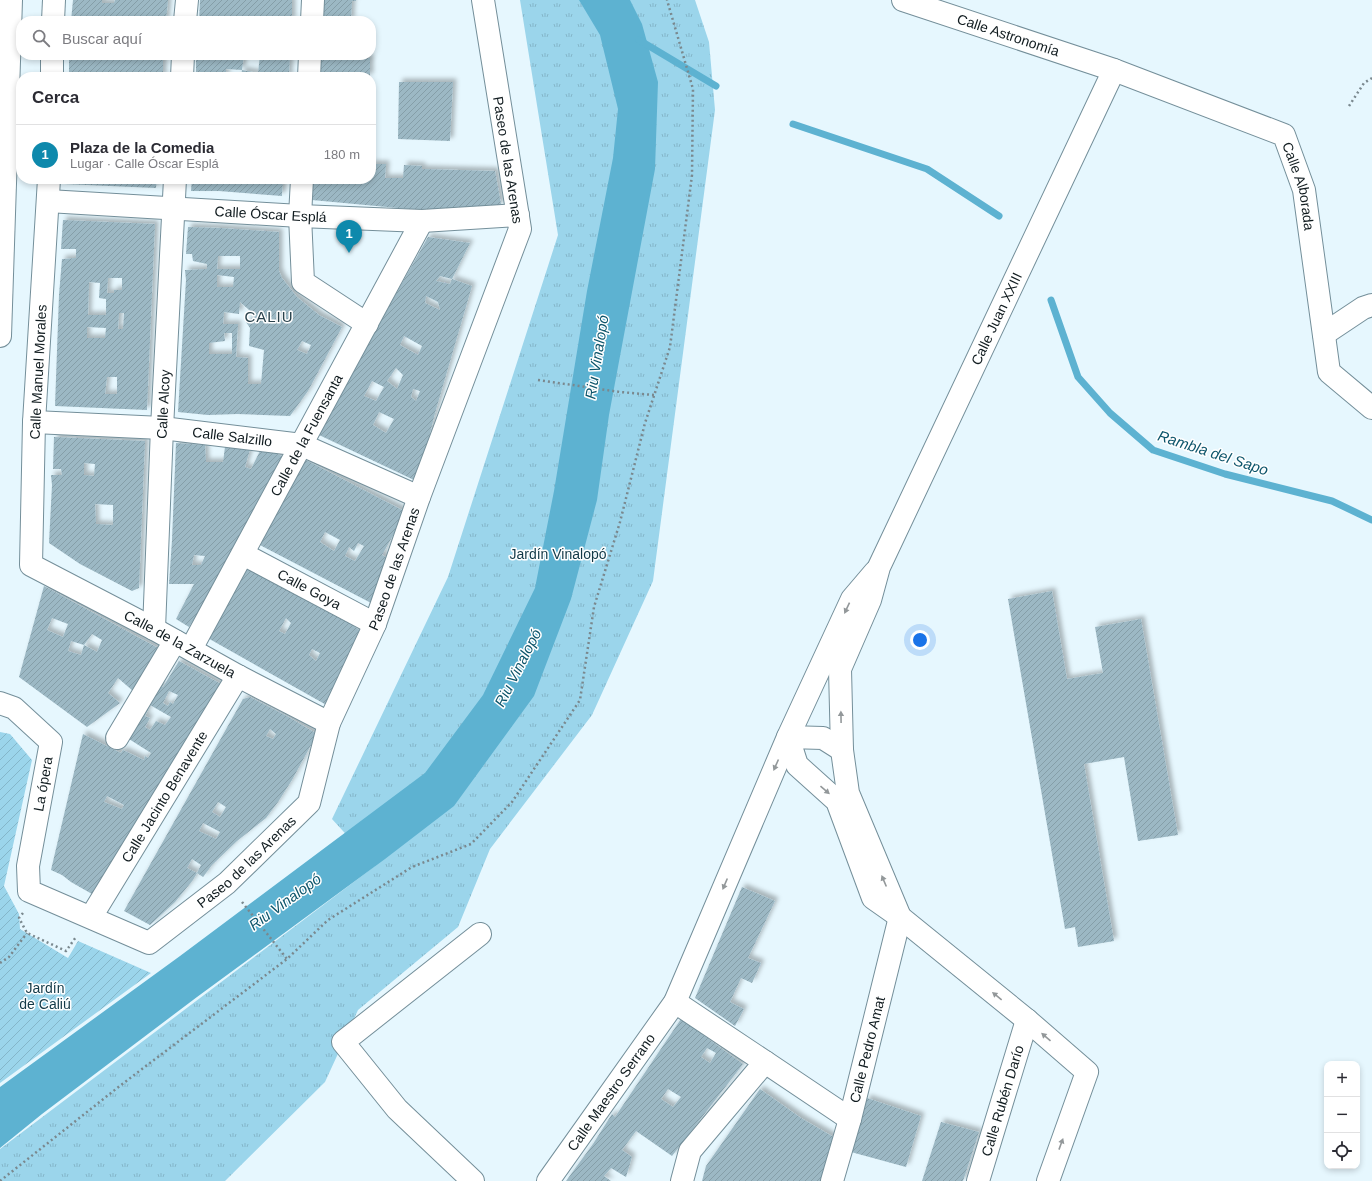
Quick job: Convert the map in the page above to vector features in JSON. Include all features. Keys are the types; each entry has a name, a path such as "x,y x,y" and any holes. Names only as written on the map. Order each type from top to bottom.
{"street":[{"path":"0,336 5,45 11,0"},
{"path":"53,16 54,0"},
{"path":"185,16 187,0"},
{"path":"312,16 313,0"},
{"name":"Paseo de las Arenas","path":"29,891 149,943 226,883 309,803 329,723 375,624 419,497 520,229 482,0"},
{"name":"Calle Astronomía","path":"903,0 1114,70"},
{"path":"52,60 52,72"},
{"path":"182,72 183,60"},
{"path":"309,72 310,60"},
{"name":"Calle Alborada","path":"1114,70 1284,135 1304,190 1329,372 1372,408"},
{"name":"Calle Juan XXIII","path":"879,567 1114,70"},
{"name":"Calle Manuel Morales","path":"31,565 34,422 48,184"},
{"name":"Calle Alcoy","path":"154,628 162,428 175,184"},
{"path":"302,184 300,216 303,282 367,324"},
{"name":"Calle Óscar Esplá","path":"48,201 300,216 422,221 518,215"},
{"name":"Calle de la Fuensanta","path":"117,738 183,645 243,554 422,221"},
{"path":"1324,334 1363,308 1372,306"},
{"name":"Calle Salzillo","path":"34,422 162,428 302,445 419,497"},
{"name":"Calle Goya","path":"243,554 375,624"},
{"name":"Calle de la Zarzuela","path":"31,565 154,628 238,676 329,723"},
{"path":"879,567 870,600 840,669 842,750 848,793 900,917"},
{"name":"Calle Maestro Serrano","path":"548,1181 675,1002 788,737 852,598 879,567"},
{"name":"Calle Jacinto Benavente","path":"92,917 238,676"},
{"name":"La ópera","path":"0,703 14,708 51,742 28,866 29,891"},
{"path":"842,750 823,738 788,737 797,765 837,801 873,898 900,917 1027,1020 1086,1072 1048,1181"},
{"name":"Calle Pedro Amat","path":"832,1181 850,1119 900,917"},
{"path":"474,1181 397,1109 343,1042 480,934"},
{"path":"675,1002 850,1119"},
{"name":"Calle Rubén Darío","path":"978,1181 1027,1020"},
{"path":"682,1181 690,1151 765,1062"}],"path":[{"path":"0,1180 286,959 328,920 412,867 471,844 512,802 580,700 594,607 620,522 645,422 670,347 692,175 693,90 667,0"},
{"path":"1349,106 1364,83 1372,78"},
{"path":"538,380 620,392 654,395"},
{"path":"241,901 286,959"},
{"path":"0,963 9,958 27,934"}],"green space":[{"name":"Jardín Vinalopó","path":"520,0 695,0 709,42 715,110 653,581 592,715 490,849 458,927 358,1010 325,1082 225,1181 0,1181 0,1149 375,866 332,819 448,577 558,235"},
{"name":"Jardín de Caliú","path":"0,732 10,734 32,760 4,886 19,914 20,929 68,958 78,941 151,973 0,1083"}],"water":[{"name":"Riu Vinalopó","path":"579,0 630,0 642,24 658,82 655,169 609,415 597,500 571,599 534,696 454,806 385,859 197,997 42,1114 0,1148 0,1087 180,956 425,773 483,695 535,588 554,491 587,291 613,158 618,109 600,35"}],"building":[{"path":"73,0 102,0 102,3 114,3 115,0 168,0 166,16 71,16"},
{"path":"200,0 292,0 292,16 199,16"},
{"path":"322,0 356,0 352,1 351,16 321,16"},
{"path":"69,60 163,60 163,72 69,72"},
{"path":"196,60 243,60 242,70 226,69 226,72 196,72"},
{"path":"259,60 290,60 289,72 258,72"},
{"path":"319,60 370,60 370,72 318,72"},
{"path":"242,70 253,72 242,72"},
{"path":"399,82 453,82 450,141 398,139"},
{"path":"376,164 386,164 385,178 403,178 404,165 422,166 422,169 495,171 501,204 488,213 419,210 312,200 312,184 376,184"},
{"path":"64,184 156,184 156,188"},
{"path":"192,184 283,184 282,196 219,191 191,191"},
{"path":"63,220 155,224 147,410 55,406 59,295 62,259 76,258 76,249 61,249","holes":["108,278 122,278 122,290 114,290 114,293 107,293","89,282 100,283 99,298 106,299 106,315 88,315","119,313 124,313 123,329 118,329","87,327 106,328 105,338 87,338","107,377 117,377 117,394 105,394"]},
{"path":"188,227 279,232 279,271 282,278 297,297 319,315 342,327 308,391 290,416 237,414 208,415 178,412 186,280 185,270 207,269 207,264 193,261 192,254 186,254","holes":["218,256 240,256 240,269 217,269","217,275 234,277 233,287 217,287","240,302 256,316 246,322 250,328 249,346 264,350 261,384 248,384 248,358 236,357 238,324 223,324 224,312 239,314","224,333 232,333 232,354 209,354 209,343 225,341","302,341 311,345 307,354 297,350"]},
{"path":"428,237 470,243 452,279 472,286 435,413 424,458 414,480 317,434","holes":["440,276 452,279 450,284 436,281","426,296 438,302 440,310 425,303","404,336 422,346 418,355 400,345","396,368 403,375 397,389 387,381","372,381 384,387 376,401 364,396","413,389 420,391 416,401 411,397","379,412 394,419 386,433 373,425"]},
{"path":"54,437 145,441 139,588 132,591 80,564 49,543 52,485 51,475 62,475 61,469 53,469","holes":["84,463 95,464 94,476 84,475","95,504 113,505 113,525 96,524"]},
{"path":"176,443 205,445 206,462 223,462 225,447 251,446 245,467 251,469 262,447 284,457 210,592 189,627 176,619 194,584 169,584","holes":["194,555 205,556 201,565 192,565"]},
{"path":"306,460 406,512 382,555 388,558 373,604 258,544","holes":["325,532 340,540 334,551 320,542","358,543 364,546 355,561 345,556 349,547 354,551"]},
{"path":"246,567 350,623 363,633 330,707 206,637","holes":["286,618 291,623 285,634 279,631","312,649 320,653 316,661 309,655"]},
{"path":"44,586 158,648 133,691 118,678 108,693 120,703 87,727 19,677","holes":["52,618 68,624 63,637 47,630","92,634 102,640 97,652 84,645","71,641 84,645 81,655 68,651"]},
{"path":"1052,591 1067,679 1103,673 1095,627 1141,619 1178,835 1138,841 1124,757 1084,764 1114,941 1078,947 1075,927 1065,929 1008,599"},
{"path":"179,661 221,684 99,898 62,875 51,870 83,734 121,753 123,750 144,760 145,756 148,758 151,753 129,739 153,682 163,687","holes":["169,691 178,695 173,704 170,702 168,706 163,703","150,705 171,717 165,725 156,721 150,730 145,727 150,718 145,716","107,796 124,805 122,809 104,802"]},
{"path":"250,697 287,716 317,734 292,780 266,818 237,841 212,865 203,877 197,873 175,902 150,925 124,911 243,699","holes":["270,729 276,734 273,739 266,736","218,802 226,807 220,817 212,812","203,823 220,832 216,839 199,831","192,859 201,865 197,873 187,868"]},
{"path":"742,887 775,901 748,958 761,963 752,983 741,978 730,1002 744,1009 735,1026 695,998"},
{"path":"681,1019 743,1064 672,1156 636,1131 622,1150 632,1157 626,1177 611,1168 604,1176 611,1181 566,1181 593,1144 612,1114 615,1117","holes":["707,1048 716,1053 710,1063 701,1057","668,1089 681,1097 673,1107 661,1099"]},
{"path":"760,1089 801,1118 837,1139 825,1181 702,1181 706,1166"},
{"path":"867,1098 921,1116 906,1167 851,1152"},
{"path":"941,1122 979,1132 963,1181 922,1181"}],"waterway":[{"path":"639,40 716,86"},
{"path":"793,124 927,169 999,216"},
{"name":"Rambla del Sapo","path":"1051,300 1078,377 1110,413 1153,450 1225,474 1332,501 1372,520"}],"place":[{"name":"Plaza de la Comedia","path":"349,253"}],"district":[{"name":"CALIU","path":"269,317"}]}
